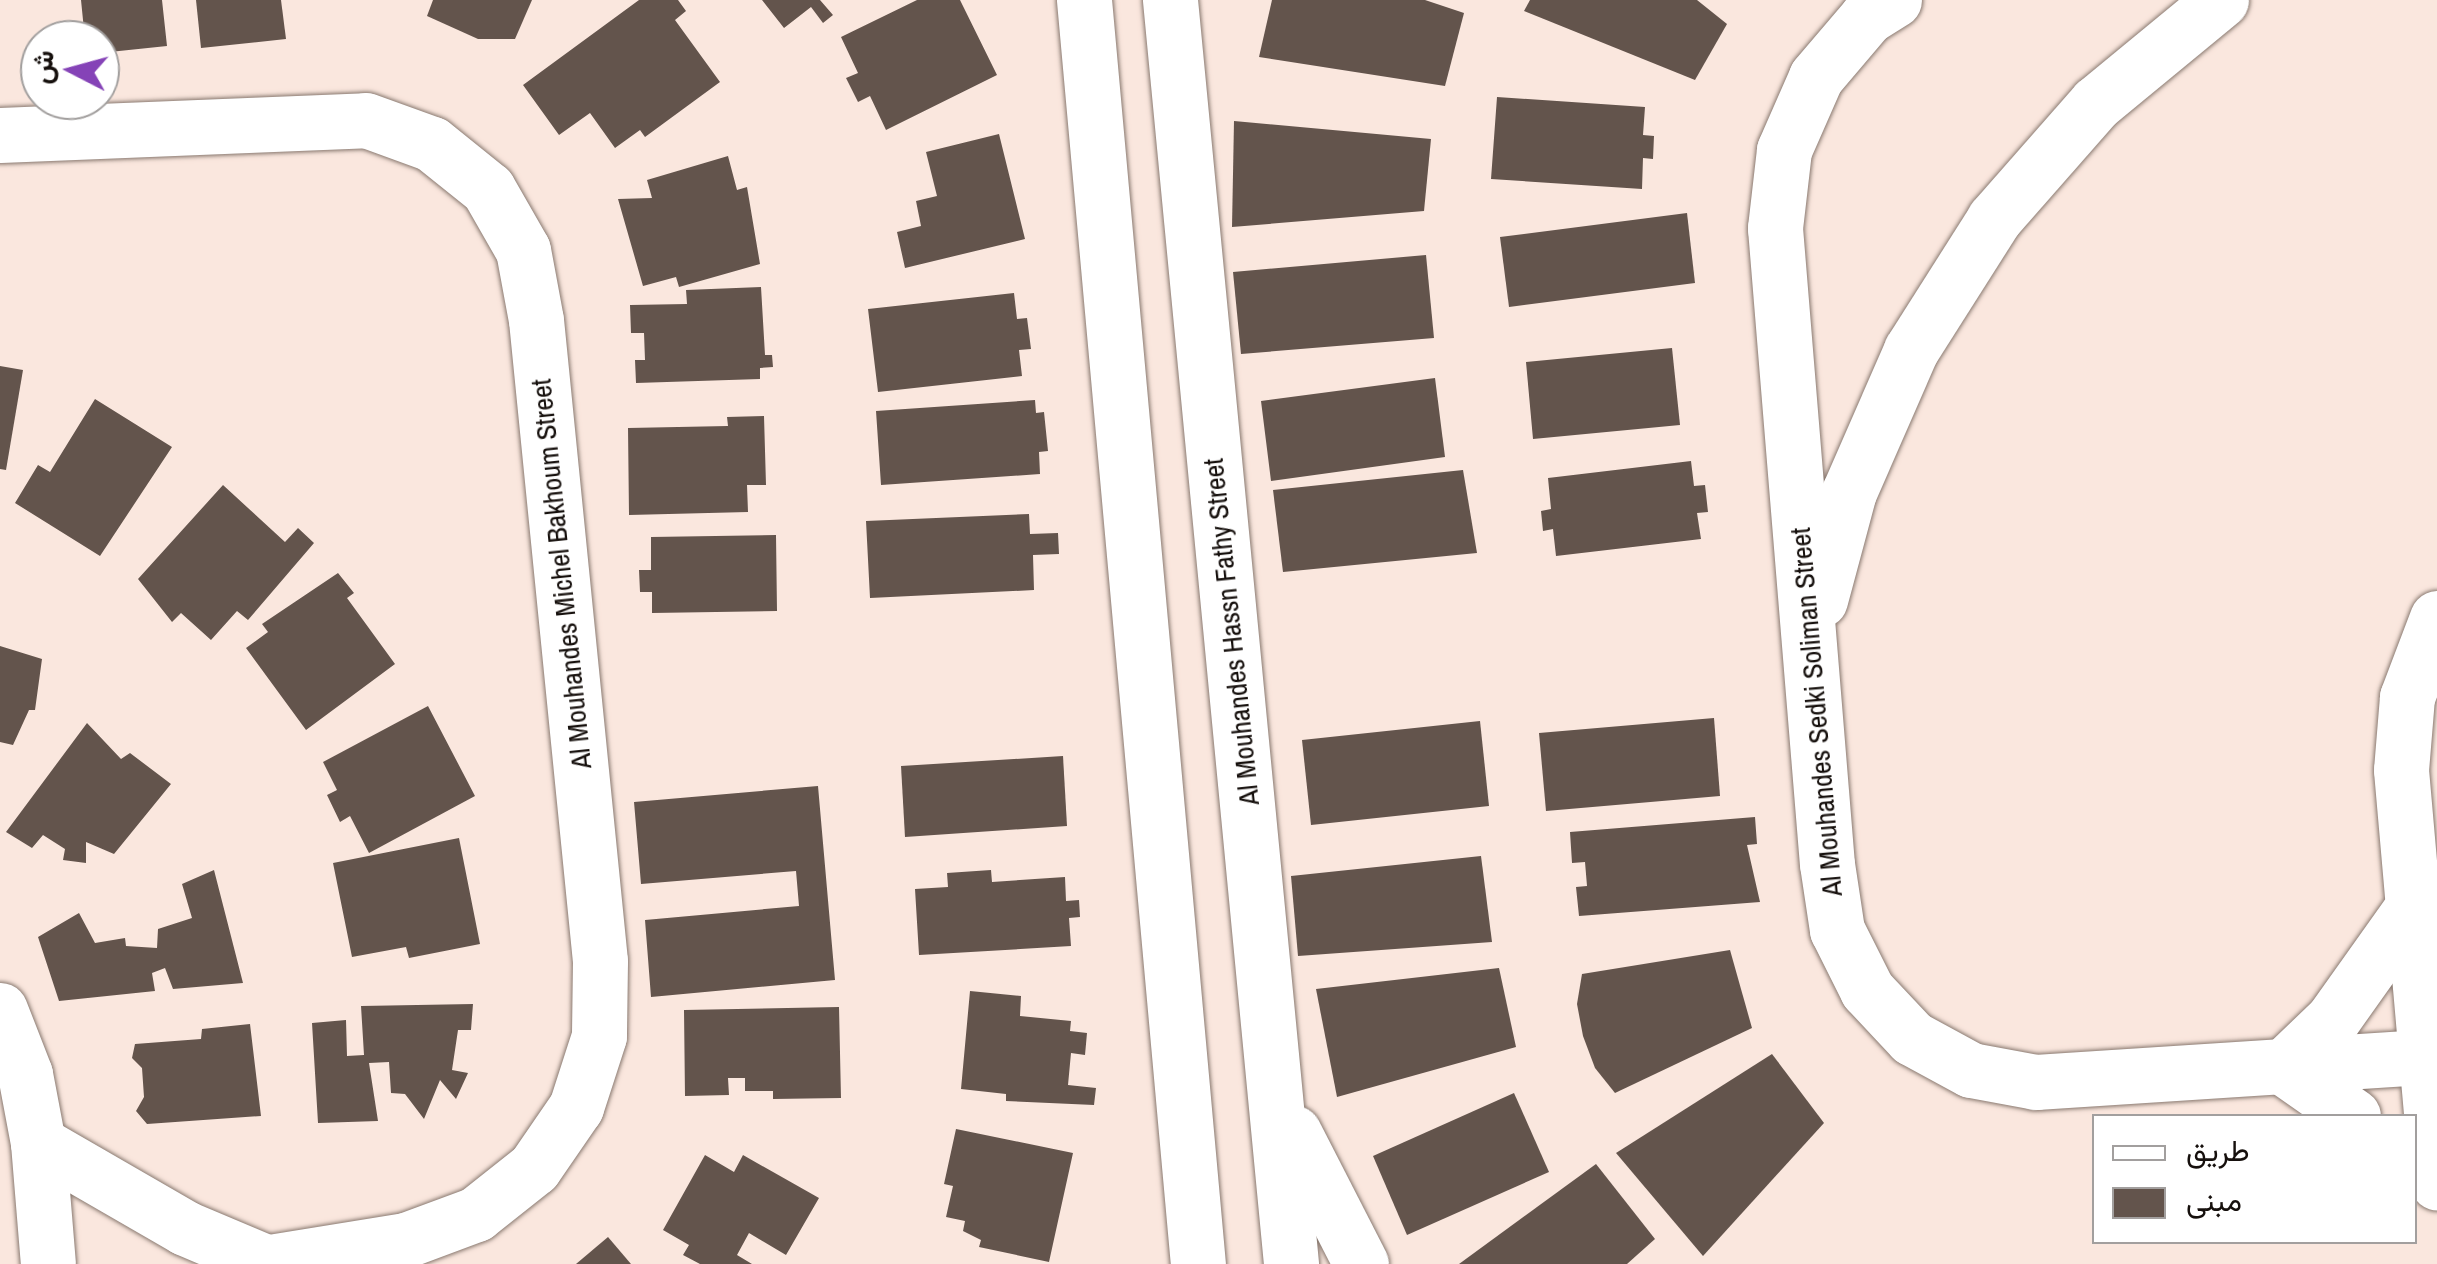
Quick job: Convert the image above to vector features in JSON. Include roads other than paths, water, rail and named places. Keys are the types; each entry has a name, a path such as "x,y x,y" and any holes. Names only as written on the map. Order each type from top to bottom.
{"street":[{"path":"1040,0 1088,70"},
{"path":"1084,0 1198,1264"},
{"name":"Al Mouhandes Hassn Fathy Street","path":"1170,0 1291,1264"},
{"name":"Al Mouhandes Sedki Soliman Street","path":"1894,0 1867,17 1816,77 1784,150 1775,228 1837,930 1866,990 1912,1038 1971,1070 2036,1082 2432,1057"},
{"path":"1810,642 1856,474 1911,350 1994,220 2096,103 2221,0"},
{"name":"Al Mouhandes Michel Bakhoum Street","path":"0,136 366,120 432,144 488,189 523,250 536,320 598,942 599,1036 576,1107 534,1168 476,1214 406,1240 261,1262 185,1228 38,1143"},
{"path":"2437,618 2407,696 2400,770 2412,908 2432,1057 2437,1182"},
{"path":"2350,1114 2283,1067 2333,1019 2412,908"},
{"path":"0,1010 25,1074 38,1143 48,1264"},
{"path":"1276,1093 1329,1213 1360,1264"},
{"path":"2417,1182 2437,1205"}]}
